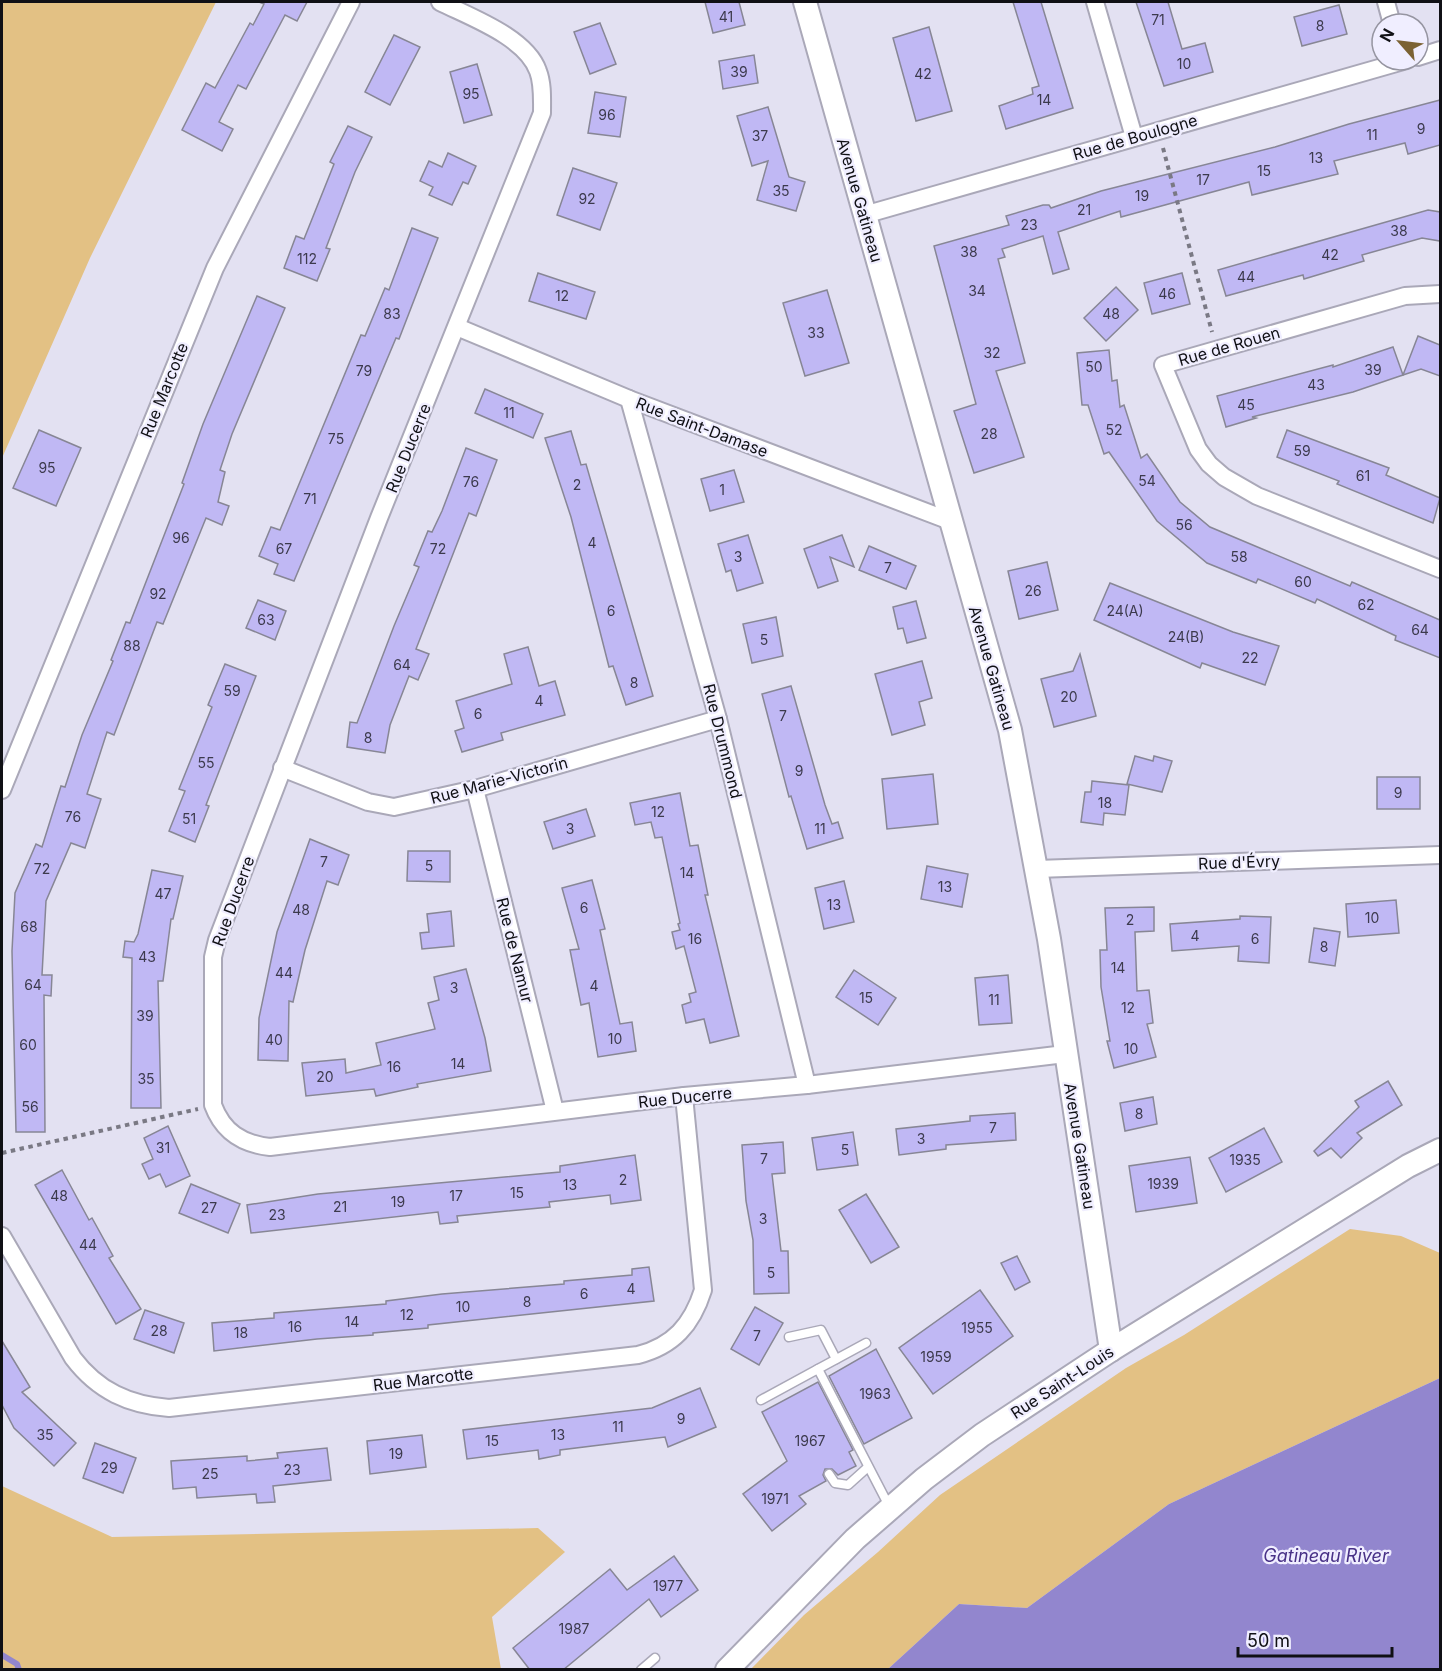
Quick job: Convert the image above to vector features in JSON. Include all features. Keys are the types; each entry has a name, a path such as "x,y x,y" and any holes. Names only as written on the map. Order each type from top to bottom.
{"street":[{"name":"Rue Marcotte","path":"2,790 214,268 351,2"},
{"name":"Rue Ducerre","path":"440,2 514,41 527,53 538,70 542,92 542,113 536,134 282,768 213,957 213,1105 218,1119 242,1141 270,1147 684,1096 807,1085 1065,1054"},
{"name":"Avenue Gatineau","path":"805,2 1010,730 1037,869 1111,1350"},
{"path":"1095,2 1134,137"},
{"name":"Rue de Boulogne","path":"864,215 1370,70"},
{"name":"Rue de Rouen","path":"1440,294 1405,296 1163,365 1198,449 1209,464 1239,488 1440,569"},
{"name":"Rue Saint-Damase","path":"457,327 629,399 950,521"},
{"name":"Rue Drummond","path":"629,399 718,719 807,1085"},
{"name":"Rue Marie-Victorin","path":"282,768 382,807 403,805 475,789 718,719"},
{"name":"Rue de Namur","path":"475,789 555,1112"},
{"name":"Rue d'Évry","path":"1037,869 1440,855"},
{"name":"Rue Marcotte","path":"2,1236 73,1358 85,1374 101,1387 144,1406 169,1408 638,1355 662,1347 681,1333 699,1304 703,1290 684,1096"},
{"name":"Rue Saint-Louis","path":"727,1670 818,1575 890,1508 982,1435 1111,1350 1408,1166 1440,1150"}],"lane":[{"path":"789,1337 821,1330 836,1359"},
{"path":"761,1400 866,1343"},
{"path":"818,1369 890,1508"},
{"path":"829,1474 835,1484 848,1485 868,1467"},
{"path":"641,1670 655,1658"}],"path":[{"path":"1158,130 1217,350"},
{"path":"2,1153 213,1105"}],"shaded area":[{"path":"2,2 216,2 90,258 2,458"},
{"path":"1350,1229 1401,1236 1440,1253 1440,1378 1169,1504 1027,1608 959,1604 888,1669 750,1670 804,1615 940,1495 1126,1368 1184,1335"},
{"path":"2,1486 112,1537 538,1528 565,1552 492,1617 501,1669 2,1669"}],"water":[{"name":"Gatineau River","path":"1440,1378 1440,1669 888,1669 959,1604 1027,1608 1169,1504"}],"building":[{"path":"259,2 307,2 297,21 285,15 246,89 238,85 219,122 233,129 222,151 182,130 206,83 215,88 250,23 253,25 264,4"},
{"path":"705,2 739,2 745,25 713,33"},
{"path":"1013,2 1041,2 1073,108 1006,129 999,106 1033,94 1032,88 1039,86"},
{"path":"1136,2 1168,2 1182,49 1205,43 1213,72 1164,86"},
{"path":"1339,5 1347,34 1302,46 1294,17"},
{"path":"600,23 616,64 590,74 574,32"},
{"path":"929,27 952,111 916,121 893,38"},
{"path":"394,35 420,47 390,105 365,92"},
{"path":"754,55 758,83 723,89 719,61"},
{"path":"477,64 492,115 464,123 450,72"},
{"path":"595,92 626,97 620,137 588,133"},
{"path":"1440,100 1440,145 1408,154 1405,143 1334,161 1338,174 1252,195 1249,182 1121,217 1120,211 1058,232 1069,269 1053,274 1043,236 1002,249 1005,257 998,259 1025,363 996,371 1024,457 974,473 954,411 976,404 934,246 1009,225 1006,216 1043,205 1049,205 1051,208 1101,191 1275,147 1349,124"},
{"path":"768,107 789,177 805,182 796,211 757,200 768,161 752,166 737,116"},
{"path":"348,126 372,137 355,172 326,248 330,249 317,281 284,268 296,236 304,239 334,164 330,162"},
{"path":"448,153 476,166 468,184 463,182 452,205 429,195 433,187 420,181 429,161 442,167"},
{"path":"573,168 617,183 600,230 557,215"},
{"path":"1428,210 1440,212 1440,241 1422,238 1362,255 1364,261 1304,279 1303,275 1226,296 1218,270"},
{"path":"412,228 438,238 399,339 396,338 294,581 274,574 278,564 259,556 271,527 280,530 361,335 365,336 385,288 389,290"},
{"path":"538,273 595,292 586,319 529,301"},
{"path":"1182,273 1190,304 1152,314 1144,283"},
{"path":"1116,287 1138,310 1106,341 1084,318"},
{"path":"827,290 849,363 805,376 783,303"},
{"path":"257,296 285,308 232,434 220,470 225,472 218,502 229,506 222,525 206,518 163,624 157,622 114,735 107,732 87,794 101,799 85,848 71,843 46,901 42,975 52,975 51,996 44,995 45,1132 16,1132 12,951 15,893 36,844 42,847 61,786 65,787 82,735 113,661 111,660 126,622 130,623 184,484 182,483 203,424"},
{"path":"1418,336 1440,345 1440,376 1421,369 1403,375"},
{"path":"1393,347 1403,375 1353,392 1252,417 1256,418 1226,427 1217,396 1333,365 1333,367"},
{"path":"1109,350 1112,381 1117,380 1120,407 1124,405 1141,458 1147,454 1180,502 1210,527 1350,586 1352,582 1440,620 1440,658 1395,640 1396,636 1317,599 1315,603 1258,579 1256,583 1207,563 1157,521 1109,452 1104,454 1088,405 1082,405 1077,353"},
{"path":"485,389 543,414 533,438 475,413"},
{"path":"39,430 81,448 56,506 13,488"},
{"path":"1287,430 1389,468 1386,475 1440,498 1433,523 1337,484 1339,481 1277,457"},
{"path":"571,431 581,465 586,464 653,696 626,705 613,666 609,667 571,517 545,438"},
{"path":"466,448 497,460 476,516 469,513 416,649 429,654 418,680 409,676 390,725 385,753 347,747 350,722 357,723 419,567 414,565 428,531 432,532 442,511"},
{"path":"734,470 744,502 710,511 701,479"},
{"path":"748,535 763,583 737,591 731,570 726,572 718,544"},
{"path":"842,535 854,567 830,557 838,581 818,588 804,549"},
{"path":"869,546 916,566 906,589 859,570"},
{"path":"1047,562 1058,610 1019,619 1008,571"},
{"path":"1110,583 1233,632 1279,646 1265,685 1202,663 1200,668 1094,620"},
{"path":"258,600 286,611 275,640 246,628"},
{"path":"916,601 926,638 907,643 903,628 898,629 893,607"},
{"path":"776,617 783,656 752,663 743,624"},
{"path":"528,647 539,686 555,681 565,715 501,733 503,740 462,752 455,731 464,728 456,701 512,684 504,654"},
{"path":"1080,654 1096,716 1054,727 1041,679 1073,671"},
{"path":"922,661 932,698 919,702 925,725 892,735 875,674"},
{"path":"225,664 256,676 206,805 209,806 195,842 169,831 185,791 179,789 212,707 208,705"},
{"path":"791,686 825,805 832,824 838,822 843,838 807,849 791,796 789,797 762,694"},
{"path":"1135,756 1153,761 1154,756 1172,761 1162,792 1127,784"},
{"path":"933,774 938,824 887,829 882,779"},
{"path":"1377,777 1420,777 1420,809 1377,809"},
{"path":"1092,781 1129,785 1125,815 1104,813 1103,825 1081,822 1085,792 1091,792"},
{"path":"680,793 690,846 698,845 708,895 705,895 739,1036 710,1043 704,1019 686,1023 682,1005 691,1002 689,994 696,992 684,946 676,949 672,932 680,930 678,924 680,923 662,837 655,838 651,822 635,825 630,803"},
{"path":"586,809 595,836 553,849 544,822"},
{"path":"310,839 349,855 338,885 327,881 305,950 293,1002 289,1001 288,1061 258,1060 259,1018 277,932"},
{"path":"408,851 450,851 450,882 407,881"},
{"path":"927,866 968,874 962,907 921,899"},
{"path":"152,870 183,876 173,919 171,919 163,981 158,981 161,1108 131,1108 132,958 123,957 125,941 134,942 138,934"},
{"path":"592,880 605,929 600,930 620,1024 632,1022 636,1051 598,1057 589,1003 581,1005 570,950 579,949 562,888"},
{"path":"844,881 854,922 824,929 815,888"},
{"path":"1396,900 1399,933 1348,937 1346,904"},
{"path":"1154,907 1154,931 1135,932 1137,991 1149,990 1153,1023 1147,1024 1156,1057 1114,1068 1107,1041 1110,1041 1101,987 1100,950 1107,950 1105,908"},
{"path":"451,911 454,946 422,949 420,933 429,932 427,914"},
{"path":"1240,916 1271,917 1269,963 1238,961 1239,946 1172,951 1170,924 1240,919"},
{"path":"1314,928 1340,932 1335,966 1309,962"},
{"path":"466,969 485,1038 491,1071 417,1084 418,1087 376,1096 374,1089 306,1096 302,1063 345,1059 346,1073 381,1065 376,1043 435,1029 428,1003 439,1000 434,977"},
{"path":"854,970 896,998 878,1025 836,997"},
{"path":"1008,975 1012,1023 979,1025 975,978"},
{"path":"1388,1081 1402,1105 1357,1133 1362,1138 1341,1158 1331,1148 1318,1156 1314,1151 1359,1107 1355,1101"},
{"path":"1153,1097 1157,1124 1125,1131 1120,1103"},
{"path":"1015,1113 1016,1140 946,1145 946,1149 899,1155 896,1129 970,1121 970,1116"},
{"path":"168,1126 190,1176 166,1187 160,1174 149,1179 142,1164 153,1159 144,1138"},
{"path":"1264,1128 1282,1162 1226,1192 1209,1158"},
{"path":"853,1132 858,1165 817,1170 812,1138"},
{"path":"783,1142 785,1173 772,1174 781,1251 788,1251 789,1293 754,1294 753,1240 746,1201 742,1145"},
{"path":"635,1155 641,1200 611,1204 610,1195 549,1202 550,1207 457,1216 458,1222 440,1224 438,1212 251,1233 247,1205 318,1194 560,1172 560,1166"},
{"path":"1190,1157 1197,1203 1136,1212 1129,1166"},
{"path":"62,1170 89,1220 92,1218 113,1256 109,1258 141,1309 116,1324 35,1185"},
{"path":"191,1184 240,1204 228,1233 179,1213"},
{"path":"866,1194 899,1247 871,1263 839,1210"},
{"path":"1017,1256 1030,1282 1015,1290 1001,1263"},
{"path":"649,1267 654,1301 428,1325 428,1328 373,1333 373,1335 214,1351 212,1323 274,1318 274,1313 386,1304 386,1301 442,1294 564,1284 564,1281 632,1275 632,1269"},
{"path":"980,1290 1013,1336 933,1394 899,1348"},
{"path":"755,1307 783,1323 759,1365 731,1349"},
{"path":"145,1310 184,1323 174,1353 134,1339"},
{"path":"2,1341 30,1387 22,1392 76,1443 54,1466 14,1428 2,1405"},
{"path":"876,1349 912,1418 864,1444 829,1376"},
{"path":"818,1382 853,1450 849,1452 856,1466 838,1475 832,1469 825,1469 823,1475 826,1481 799,1496 806,1504 772,1531 743,1494 787,1461 762,1412"},
{"path":"700,1388 716,1427 668,1447 665,1437 560,1450 560,1455 539,1459 538,1450 467,1459 463,1430 652,1408"},
{"path":"422,1435 426,1467 370,1474 367,1441"},
{"path":"95,1443 136,1458 123,1493 83,1478"},
{"path":"327,1448 331,1480 273,1486 275,1502 257,1503 256,1494 197,1498 196,1487 173,1489 171,1461 247,1456 247,1461 278,1458 277,1453"},
{"path":"674,1556 698,1590 661,1617 649,1599 563,1670 530,1670 513,1648 610,1569 627,1590"}],"waterway":[{"path":"2,1655 17,1664 19,1670"}]}
